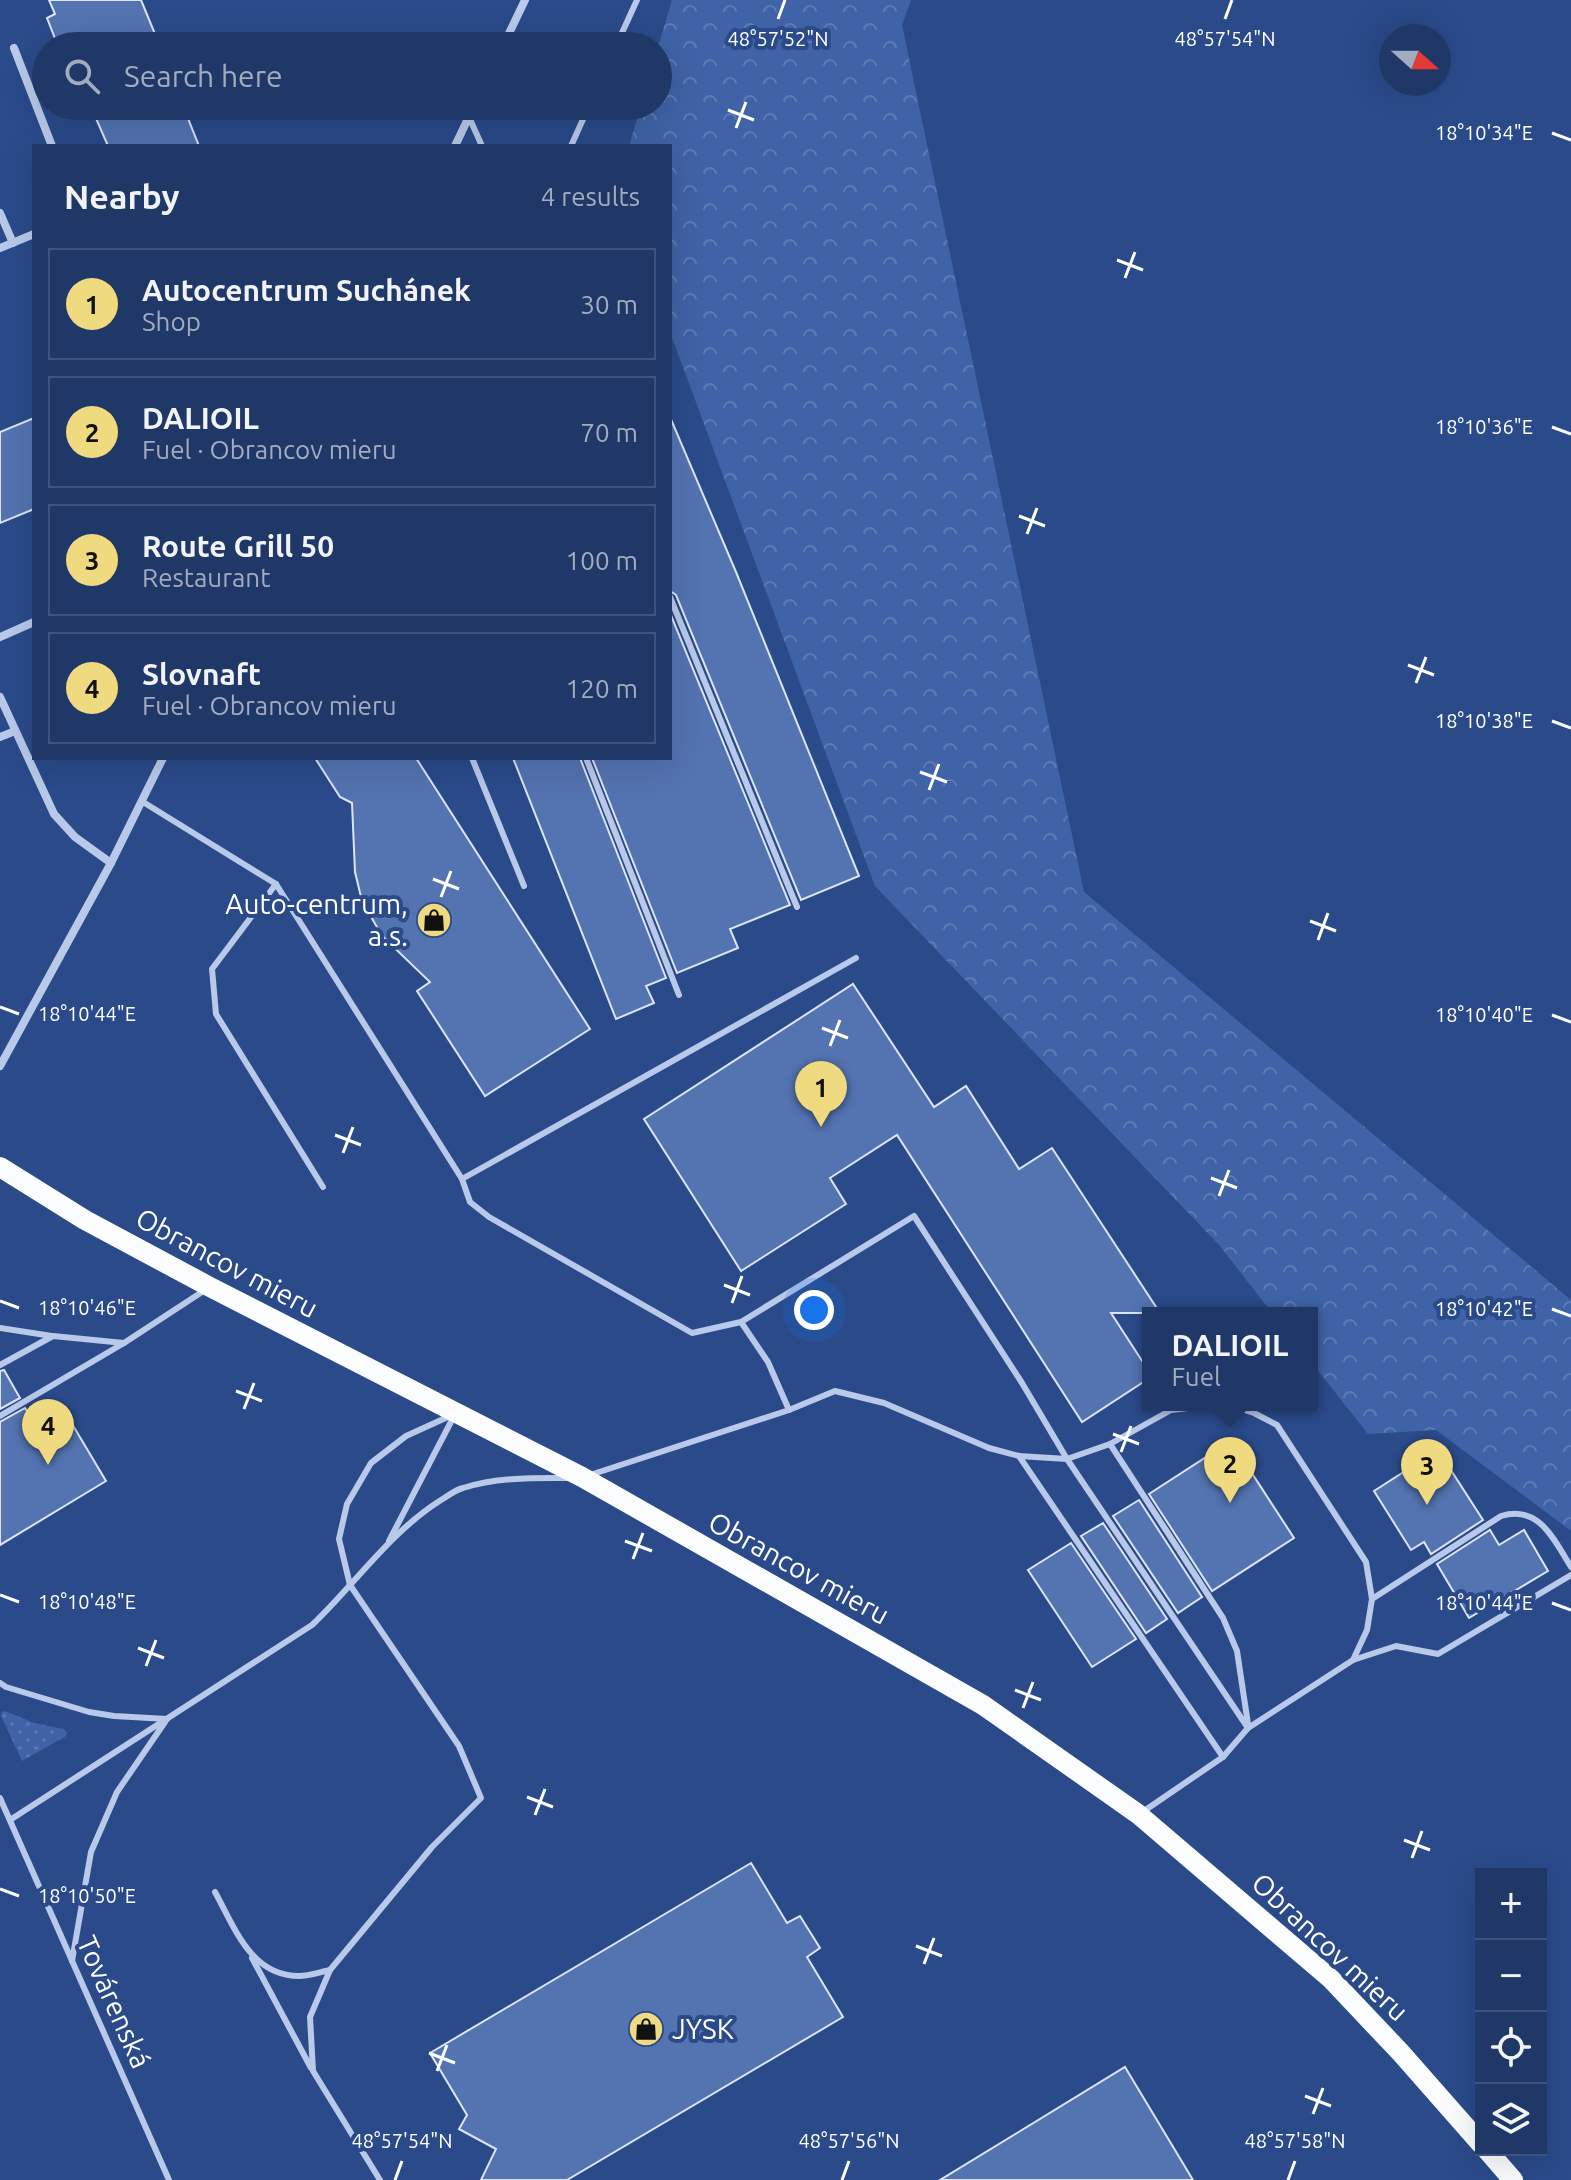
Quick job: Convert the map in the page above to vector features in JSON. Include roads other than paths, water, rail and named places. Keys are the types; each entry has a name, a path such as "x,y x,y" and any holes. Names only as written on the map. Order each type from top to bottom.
{"main road":[{"name":"Obrancov mieru","path":"0,1167 85,1220 210,1287 582,1477 983,1705 1138,1814 1331,1979 1475,2137"},
{"path":"1492,2156 1513,2180"}],"street":[{"path":"510,32 525,0"},
{"path":"14,48 32,94"},
{"path":"42,120 51,144"},
{"path":"456,144 468,120"},
{"path":"0,213 13,243"},
{"path":"0,248 32,235"},
{"path":"0,637 32,623"},
{"path":"0,697 54,814 75,837 111,863"},
{"path":"0,737 15,731"},
{"path":"0,1066 111,863 162,760"}],"lane":[{"path":"622,32 637,0"},
{"path":"470,120 481,144"},
{"path":"572,144 583,120"},
{"path":"672,602 797,907"},
{"path":"473,760 524,886"},
{"path":"587,760 679,995"},
{"path":"143,802 276,884 462,1179 470,1202 489,1217 692,1333 741,1322 914,1216 1022,1383 1067,1459 1248,1728"},
{"path":"276,884 212,969 216,1014 323,1187"},
{"path":"462,1179 856,958"},
{"path":"0,1416 124,1343 210,1287"},
{"path":"741,1322 768,1362 789,1410"},
{"path":"0,1328 124,1343"},
{"path":"0,1365 53,1336"},
{"path":"10,1820 312,1625 385,1547 424,1511 460,1488 509,1479 582,1477 789,1410 835,1391 884,1403 989,1448 1019,1456 1067,1459 1110,1444 1169,1411"},
{"path":"1248,1411 1277,1425 1366,1562 1372,1599 1367,1630 1353,1660"},
{"path":"385,1547 455,1413"},
{"path":"313,2071 310,2017 330,1970 432,1847 481,1798 459,1746 350,1585 339,1539 347,1504 371,1463 406,1436 455,1413"},
{"path":"1110,1444 1223,1618 1237,1651 1248,1728"},
{"path":"1019,1456 1223,1757"},
{"path":"1372,1599 1501,1516 1515,1512 1532,1517 1549,1532 1571,1567"},
{"path":"1138,1814 1223,1757 1248,1728 1353,1660 1396,1646 1438,1654 1571,1575"},
{"path":"0,1683 89,1712 167,1719"},
{"path":"72,1961 91,1852 117,1792 167,1719"},
{"name":"Továrenská","path":"0,1798 169,2180"},
{"path":"215,1892 313,2071 380,2180"},
{"path":"250,1953 272,1972 300,1976 330,1970"}],"place":[{"name":"Auto-centrum, a.s.","path":"434,920"},
{"name":"Autocentrum Suchánek","path":"821,1127"},
{"name":"Slovnaft","path":"48,1465"},
{"name":"DALIOIL","path":"1230,1503"},
{"name":"Route Grill 50","path":"1427,1505"},
{"name":"JYSK","path":"646,2029"}]}
